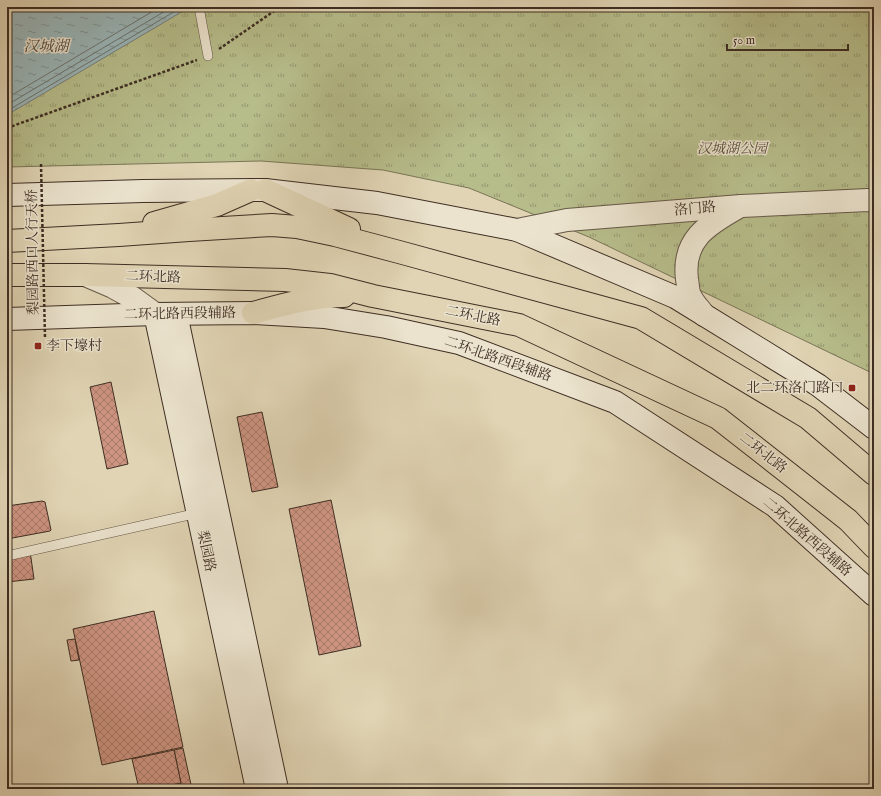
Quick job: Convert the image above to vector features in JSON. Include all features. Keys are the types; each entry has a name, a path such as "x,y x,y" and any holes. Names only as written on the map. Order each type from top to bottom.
{"highway":[{"path":"118,235 154,223 217,206 258,190 399,252"},
{"path":"10,241 272,225 297,227 327,233 399,252 641,318 808,418 874,474"},
{"name":"二环北路","path":"7,275 84,275 285,280 330,286 519,325 718,418 848,520 874,547"},
{"path":"253,313 322,298 341,296 373,296"}],"main road":[{"path":"7,195 143,191 258,190 377,203 517,230 675,297 818,385 874,428"},
{"name":"洛门路","path":"517,230 567,220 742,206 868,200 874,201"},
{"path":"704,315 690,297 687,260 692,246 700,232 719,218 742,206"},
{"path":"84,275 113,287 165,314"},
{"name":"二环北路西段辅路","path":"7,320 165,314 253,313 324,317 386,327 459,343 615,402 775,506 874,595"},
{"name":"梨园路","path":"165,314 198,513 257,789"},
{"name":"梨园路","path":"165,314 277,789"}],"lane":[{"path":"199,7 208,56"},
{"path":"7,556 198,513"}],"path":[{"path":"7,128 208,56 280,7"},
{"name":"梨园路西口人行天桥","path":"41,164 45,338"}],"green space":[{"name":"汉城湖公园","path":"7,7 874,7 874,374 589,237 469,188 383,170 261,161 7,167"}],"water":[{"name":"汉城湖","path":"7,7 190,7 7,115"}],"building":[{"path":"111,382 128,464 107,469 90,387"},
{"path":"262,412 278,487 252,492 237,417"},
{"path":"331,500 361,646 319,655 289,509"},
{"path":"42,501 45,502 51,530 7,539 7,506"},
{"path":"30,551 34,579 7,582 7,554"},
{"path":"154,611 183,747 102,765 73,629"},
{"path":"75,639 79,660 71,661 67,640"},
{"path":"183,748 192,789 168,789 168,786 181,784 174,750"},
{"path":"174,750 181,783 167,786 168,789 139,789 132,759"}],"place":[{"name":"李下壕村","path":"38,346"},
{"name":"北二环洛门路口","path":"852,388"}]}
